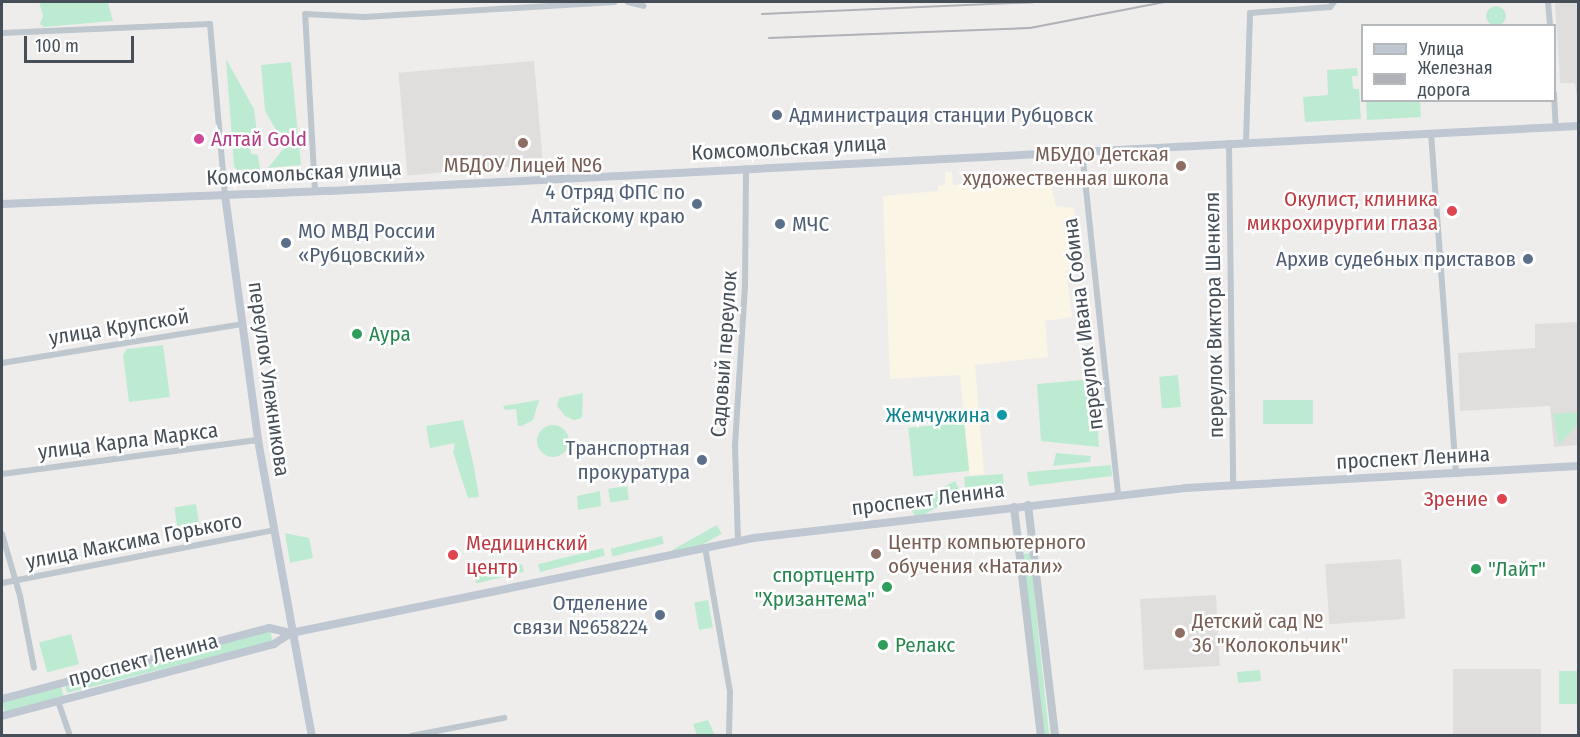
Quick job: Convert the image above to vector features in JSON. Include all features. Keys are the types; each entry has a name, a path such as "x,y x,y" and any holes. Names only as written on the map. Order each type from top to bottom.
{"main road":[{"name":"Комсомольская улица","path":"2,204 315,191 1578,126"},
{"name":"переулок Улежникова","path":"225,195 258,440 291,633 312,735"},
{"name":"проспект Ленина","path":"2,716 276,643 291,633 738,541 1118,494 1578,466"},
{"name":"проспект Ленина","path":"2,699 272,628 291,633"}],"street":[{"path":"315,191 305,14 364,17 615,2"},
{"path":"628,2 644,6"},
{"path":"1246,142 1250,13 1330,7 1334,2"},
{"path":"1548,2 1550,24"},
{"name":"переулок Улежникова","path":"2,33 210,24 225,195"},
{"path":"1554,102 1556,127"},
{"path":"1431,133 1456,474"},
{"name":"переулок Виктора Шенкеля","path":"1229,143 1233,486"},
{"name":"переулок Ивана Собина","path":"1082,151 1118,494"},
{"name":"Садовый переулок","path":"738,541 735,446 745,286 746,168"},
{"name":"улица Крупской","path":"2,363 242,324"},
{"name":"улица Карла Маркса","path":"2,474 258,440"},
{"path":"1028,505 1055,735"},
{"path":"1014,507 1041,735"},
{"name":"улица Максима Горького","path":"2,583 273,530"},
{"path":"2,534 15,580 34,668"},
{"path":"705,547 730,692 729,735"},
{"path":"272,628 276,643"},
{"path":"58,700 70,735"},
{"path":"411,735 504,718"}],"shaded area":[{"path":"1555,2 1578,2 1578,107 1575,83 1560,83"},
{"path":"534,61 543,164 407,175 399,73"},
{"path":"970,171 983,172 984,187 1050,183 1056,206 1074,208 1079,268 1066,270 1072,317 1045,321 1048,357 975,365 984,474 970,475 960,375 890,379 883,196 938,191 938,186 945,185 945,172 952,172 953,185 970,184"},
{"path":"1578,322 1578,445 1554,447 1550,406 1460,411 1458,353 1535,348 1535,324"},
{"path":"1401,559 1405,619 1329,624 1325,564"},
{"name":"Детский сад № 36 \"Колокольчик\"","path":"1216,595 1220,666 1144,670 1140,599"},
{"path":"1453,669 1541,669 1541,735 1453,735"}],"green space":[{"path":"39,2 108,3 113,21 44,27 40,24 43,16"},
{"path":"1492,7 1500,7 1505,12 1505,20 1502,24 1490,24 1487,20 1487,12"},
{"path":"226,59 254,109 257,132 249,134 251,154 258,155 260,169 237,170 234,166"},
{"path":"291,62 301,165 268,168 288,143 286,134 278,133 265,111 261,65"},
{"path":"1357,68 1358,76 1352,76 1353,89 1359,89 1361,119 1305,122 1303,97 1328,95 1327,70"},
{"path":"1366,102 1420,102 1421,117 1367,120"},
{"path":"163,345 170,397 129,402 123,355 127,349"},
{"path":"1178,375 1181,407 1162,409 1159,377"},
{"path":"1094,379 1099,447 1041,441 1037,384"},
{"path":"583,393 582,418 574,420 565,416 557,406 559,398"},
{"path":"539,400 533,420 522,426 518,426 516,409 505,410 503,406"},
{"path":"1263,400 1313,400 1313,424 1263,424"},
{"path":"1578,412 1578,424 1559,445 1553,414"},
{"path":"463,420 479,497 468,498 453,452 455,443 430,448 426,426"},
{"path":"964,422 969,471 913,477 908,428"},
{"path":"553,425 565,429 569,441 565,453 553,457 541,453 537,441 541,429"},
{"path":"1056,453 1091,456 1090,462 1053,466"},
{"path":"1111,465 1112,476 1029,486 1027,472"},
{"path":"1003,474 1004,489 965,492 964,477"},
{"path":"955,481 962,494 916,519 909,505"},
{"path":"627,486 629,500 610,503 608,489"},
{"path":"600,491 601,506 578,510 577,496"},
{"path":"196,504 201,536 179,539 174,507"},
{"path":"717,525 722,534 677,558 672,550"},
{"path":"285,533 309,538 313,558 290,563"},
{"path":"662,536 664,544 613,557 611,549"},
{"path":"603,548 605,556 540,572 538,564"},
{"path":"1030,553 1049,735 1042,736 1023,554"},
{"path":"522,564 524,572 476,584 474,576"},
{"path":"708,600 713,628 699,630 694,602"},
{"path":"270,630 273,642 67,693 64,681"},
{"path":"71,634 79,664 47,672 39,643"},
{"path":"1260,670 1261,681 1238,683 1237,672"},
{"path":"1559,671 1578,671 1578,704 1559,704"},
{"path":"61,686 64,697 5,712 2,702"},
{"path":"708,720 715,735 697,735 693,724"}],"railway":[{"path":"762,14 1034,2"},
{"path":"769,38 1030,28 1165,2"}],"place":[{"name":"Администрация станции Рубцовск","path":"777,115"},
{"name":"Алтай Gold","path":"199,139"},
{"name":"МБДОУ Лицей №6","path":"523,143"},
{"name":"МБУДО Детская художественная школа","path":"1181,166"},
{"name":"4 Отряд ФПС по Алтайскому краю","path":"697,204"},
{"name":"Окулист, клиника микрохирургии глаза","path":"1452,211"},
{"name":"МЧС","path":"780,224"},
{"name":"МО МВД России «Рубцовский»","path":"286,243"},
{"name":"Архив судебных приставов","path":"1528,259"},
{"name":"Аура","path":"357,334"},
{"name":"Жемчужина","path":"1002,415"},
{"name":"Транспортная прокуратура","path":"702,460"},
{"name":"Зрение","path":"1502,499"},
{"name":"Центр компьютерного обучения «Натали»","path":"876,554"},
{"name":"Медицинский центр","path":"453,555"},
{"name":"\"Лайт\"","path":"1476,569"},
{"name":"спортцентр \"Хризантема\"","path":"887,587"},
{"name":"Отделение связи №658224","path":"660,615"},
{"name":"Детский сад № 36 \"Колокольчик\"","path":"1180,633"},
{"name":"Релакс","path":"883,645"}]}
